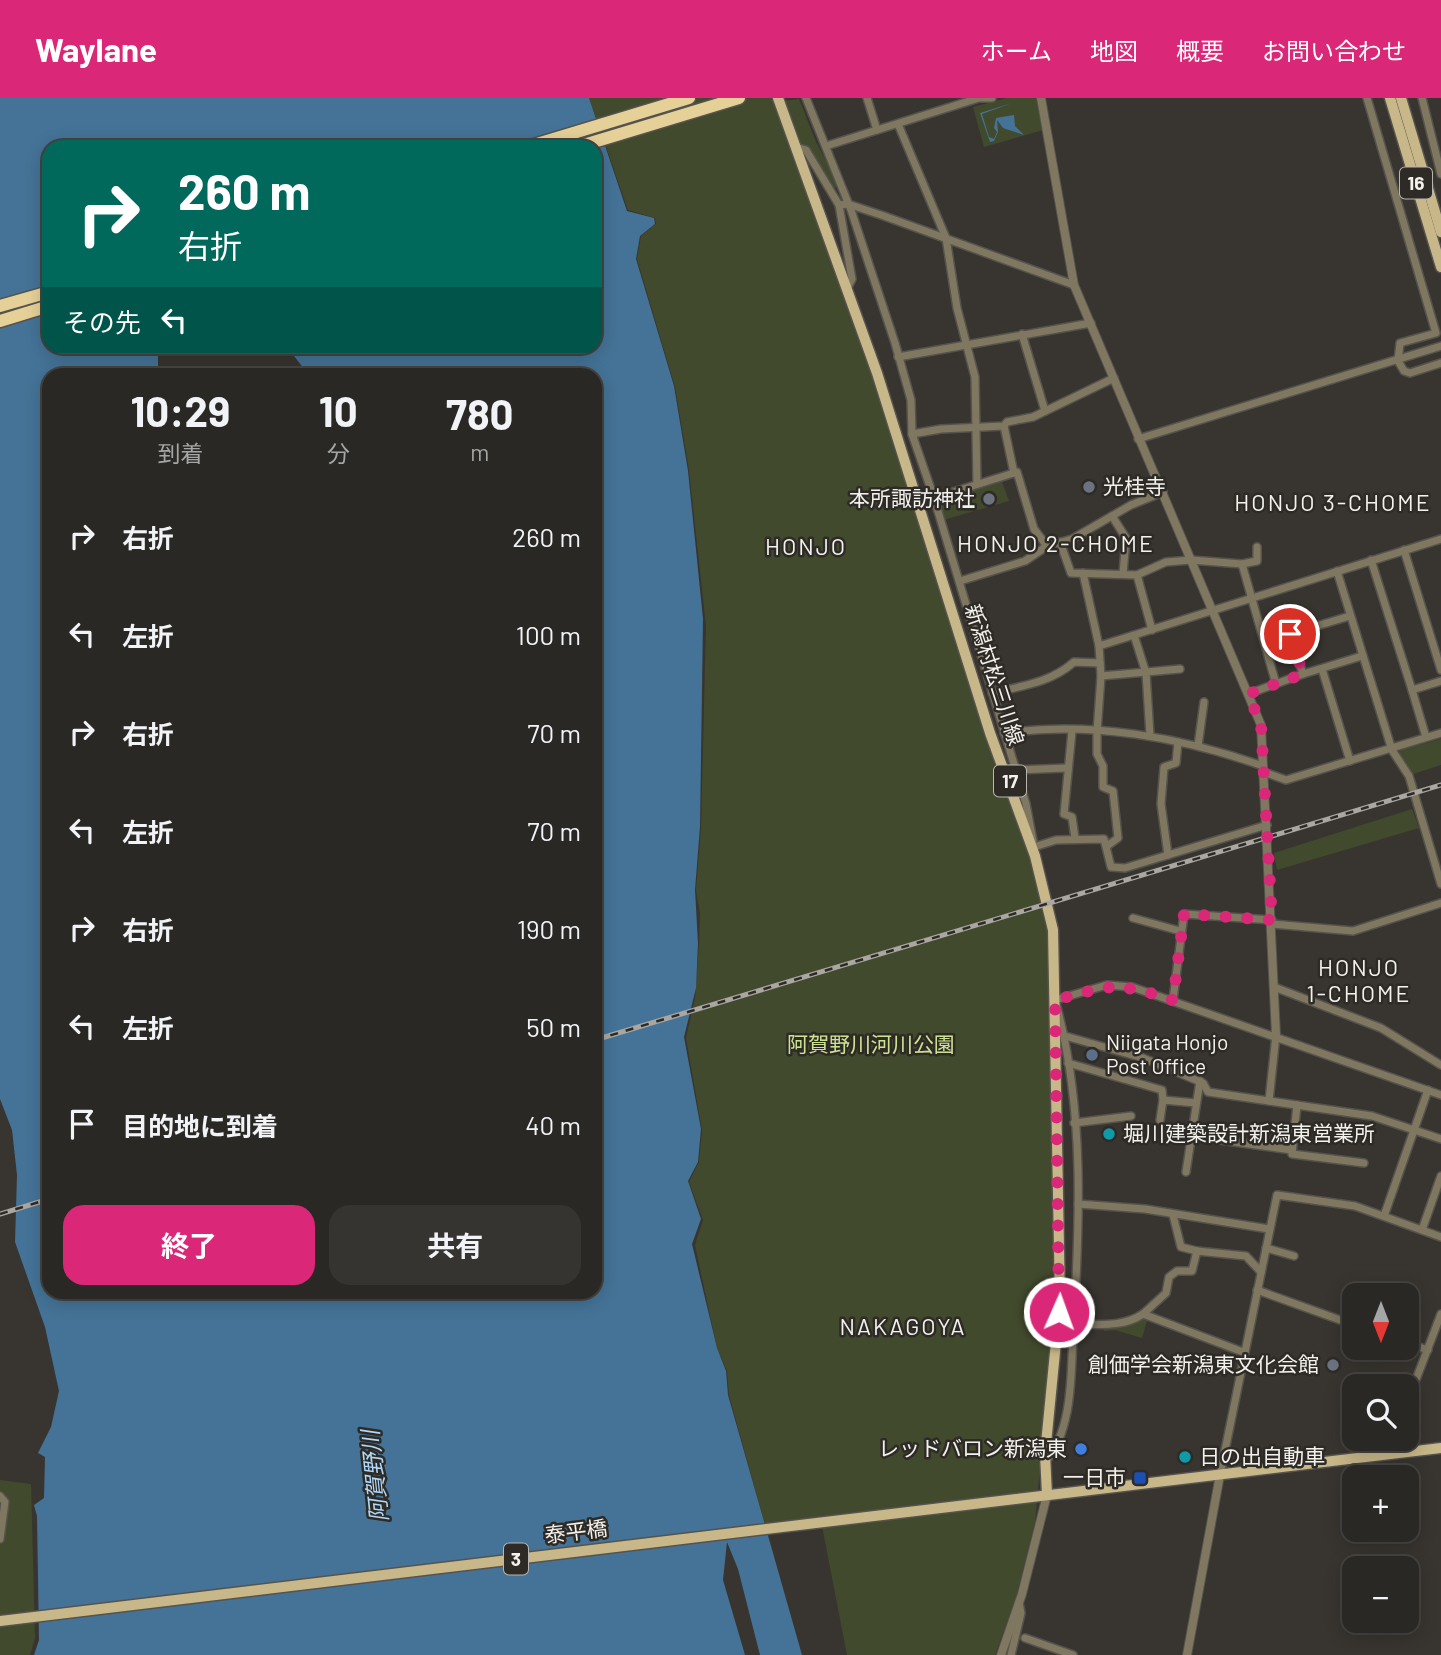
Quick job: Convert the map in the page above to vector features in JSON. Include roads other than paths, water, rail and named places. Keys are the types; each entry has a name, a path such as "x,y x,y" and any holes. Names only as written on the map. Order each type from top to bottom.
{"highway":[{"path":"550,140 689,98"},
{"path":"600,140 738,98"},
{"path":"0,306 42,294"},
{"path":"0,321 42,308"}],"main road":[{"name":"新潟村松三川線","path":"778,98 877,373 990,733 1034,851 1053,930 1060,1301 1045,1462 1047,1495"},
{"name":"16","path":"1390,98 1441,267"},
{"name":"16","path":"1401,98 1441,232"},
{"name":"3","path":"1047,1495 1441,1448"},
{"name":"泰平橋","path":"0,1620 1047,1495"}],"street":[{"path":"806,98 848,204 898,357 911,400 912,434 960,582 1030,820 1034,851 1075,838 1104,839 1111,867 1125,868 1267,825"},
{"path":"867,98 877,130"},
{"path":"826,146 979,98 992,98"},
{"path":"1041,98 1074,285 1261,724 1276,1035 1269,1101"},
{"path":"1367,98 1436,333 1400,343 1398,361 1404,371 1410,373 1441,363"},
{"path":"1422,98 1441,174"},
{"path":"898,124 946,238 957,308 975,377 978,484"},
{"path":"796,147 806,150 839,205 852,279 847,289"},
{"path":"839,205 848,204 1074,285"},
{"path":"898,357 1091,323"},
{"path":"1022,334 1045,411"},
{"path":"1138,439 1441,346"},
{"path":"912,434 942,429 1004,426 1007,422 1033,417 1114,378"},
{"path":"1004,426 1014,473"},
{"path":"934,498 1017,472 1034,529 1047,546"},
{"path":"960,582 1025,561 1047,546 1090,530 1112,516 1163,492"},
{"path":"1112,516 1126,538 1123,575"},
{"path":"1099,646 1212,608 1441,539"},
{"path":"1060,542 1070,573 1123,575 1137,575 1158,564 1191,560 1242,564 1257,561 1257,547"},
{"path":"1404,550 1441,670"},
{"path":"1371,560 1426,737"},
{"path":"1242,564 1276,684"},
{"path":"1337,571 1392,750 1409,776 1441,884"},
{"path":"1083,573 1099,646 1101,677 1097,754 1103,766 1102,787 1113,791 1116,808 1118,838 1107,846"},
{"path":"1137,575 1152,630"},
{"path":"1303,674 1290,634 1350,616"},
{"path":"1134,635 1146,673 1150,735"},
{"path":"1248,694 1362,656"},
{"path":"992,694 1059,675 1074,662 1100,663"},
{"path":"1101,677 1180,669"},
{"path":"1322,669 1350,761"},
{"path":"1412,690 1441,681"},
{"path":"1198,746 1204,702"},
{"path":"1072,731 1066,768 1064,814 1072,817 1075,838"},
{"path":"1004,733 1072,731 1150,735 1198,746 1286,780 1441,733"},
{"path":"1168,855 1161,804 1164,767 1177,764 1178,742"},
{"path":"1015,770 1066,768"},
{"path":"1173,1000 1184,914 1353,931 1441,903"},
{"path":"1133,918 1180,931"},
{"path":"1045,1462 1063,1428 1074,1324 1079,1204 1065,1036 1055,1000 1107,985 1120,985 1276,1035 1441,1095"},
{"path":"1274,987 1381,1028 1441,1065"},
{"path":"1065,1036 1143,1058 1200,1082 1208,1092 1372,1116 1441,1139"},
{"path":"1068,1063 1162,1090 1160,1120"},
{"path":"1186,1172 1200,1082"},
{"path":"1384,1216 1428,1090"},
{"path":"1163,1100 1196,1103"},
{"path":"1297,1105 1292,1154 1364,1163"},
{"path":"1074,1123 1131,1116"},
{"path":"1191,1136 1292,1150"},
{"path":"1422,1230 1441,1176"},
{"path":"1186,1655 1243,1352 1277,1195 1343,1203 1441,1237"},
{"path":"1079,1204 1200,1216 1269,1229"},
{"path":"1172,1215 1181,1247 1246,1256 1261,1272"},
{"path":"1266,1248 1294,1256"},
{"path":"1074,1324 1121,1324 1143,1314 1166,1293 1169,1277 1177,1271 1192,1271 1197,1251"},
{"path":"1257,1290 1342,1321"},
{"path":"1143,1314 1243,1352"},
{"path":"1418,1374 1441,1314"},
{"path":"1419,1347 1428,1350"},
{"path":"1002,1655 1019,1603 1047,1495"},
{"path":"0,1496 5,1502 0,1539"},
{"path":"1011,1655 1021,1613 1019,1603"},
{"path":"1025,1638 1073,1655"}],"water":[{"name":"阿賀野川","path":"0,98 589,98 627,211 654,218 655,224 640,236 636,259 674,386 688,471 703,619 700,827 695,890 698,943 696,988 684,1037 701,1129 698,1162 688,1181 701,1219 692,1244 717,1348 726,1371 728,1395 802,1655 760,1655 738,1569 727,1542 723,1580 745,1655 34,1655 39,1640 37,1516 34,1505 44,1498 45,1457 38,1453 51,1427 59,1391 45,1327 15,1242 17,1175 12,1130 0,1099"},
{"path":"1012,103 982,114 989,137 994,139 997,132 994,128 996,118 1014,115 1015,126 1024,135 1003,128 997,120 998,132 994,141 990,142 980,113"}],"railway":[{"path":"602,1038 1441,785"},
{"path":"0,1214 42,1201"}],"place":[{"name":"光桂寺","path":"1089,487"},
{"name":"本所諏訪神社","path":"989,499"},
{"name":"Niigata Honjo Post Office","path":"1092,1055"},
{"name":"堀川建築設計新潟東営業所","path":"1109,1134"},
{"name":"創価学会新潟東文化会館","path":"1333,1365"},
{"name":"レッドバロン新潟東","path":"1081,1449"},
{"name":"日の出自動車","path":"1185,1457"},
{"name":"一日市","path":"1140,1478"}],"district":[{"name":"HONJO 3-CHOME","path":"1333,503"},
{"name":"HONJO 2-CHOME","path":"1056,544"},
{"name":"HONJO","path":"806,547"},
{"name":"HONJO 1-CHOME","path":"1359,981"},
{"name":"NAKAGOYA","path":"903,1327"}],"park label":[{"name":"阿賀野川河川公園","path":"871,1045"}]}
